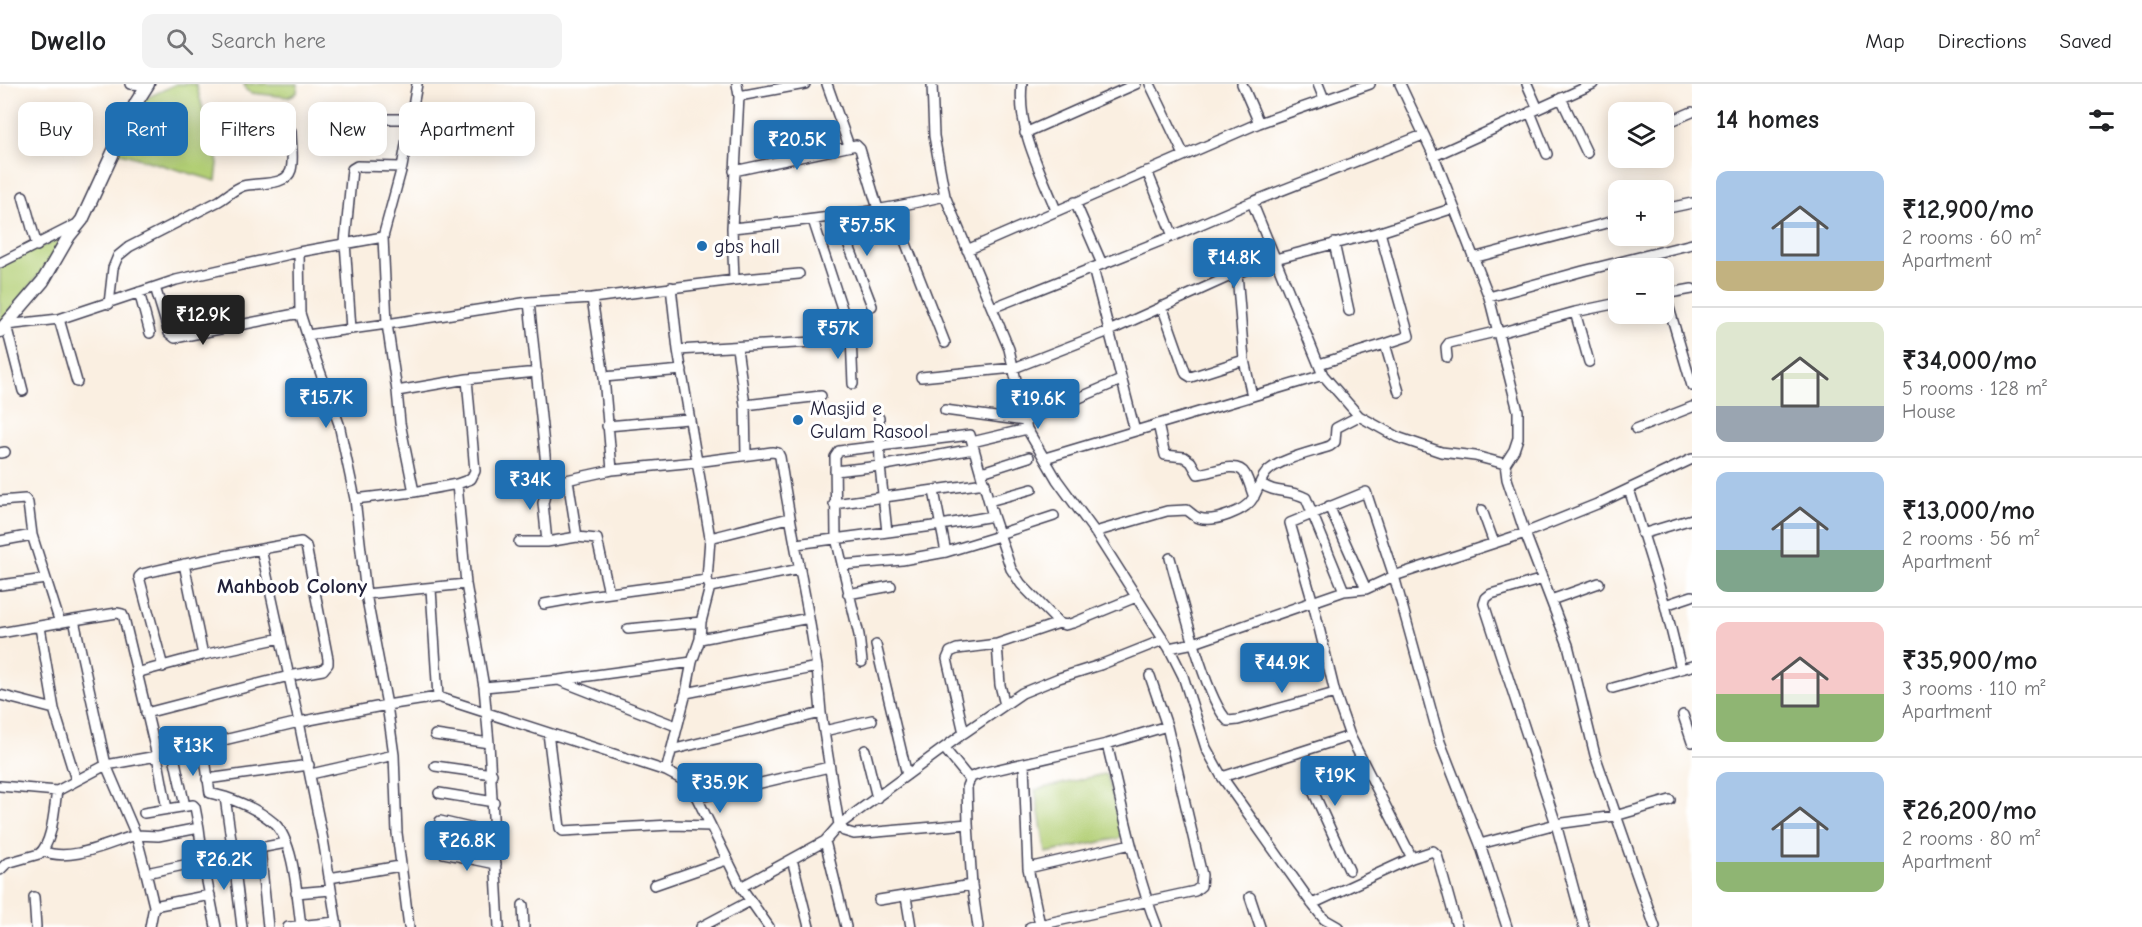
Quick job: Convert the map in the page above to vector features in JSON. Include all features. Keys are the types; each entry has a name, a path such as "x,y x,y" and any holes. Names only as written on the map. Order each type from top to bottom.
{"street":[{"path":"3,328 43,281 82,220 136,103 147,85 130,84"},
{"path":"414,102 417,84"},
{"path":"734,280 732,228 739,96 737,84"},
{"path":"739,96 805,84"},
{"path":"827,84 849,146"},
{"path":"932,84 934,136 945,196 1009,349 1026,425 1057,480 1095,532 1169,648 1183,676 1206,748 1222,777 1312,904 1324,919 1338,927"},
{"path":"1022,84 1021,112 1025,133 1056,210"},
{"path":"1025,133 1136,84"},
{"path":"1150,84 1184,154"},
{"path":"1242,84 1259,123"},
{"path":"1318,84 1324,99"},
{"path":"967,250 1259,123 1370,84"},
{"path":"1400,84 1434,156 1489,297 1518,411 1518,438 1505,464 1507,479 1568,645 1595,755 1655,927"},
{"path":"1527,84 1547,154"},
{"path":"1434,156 1593,84"},
{"path":"1562,99 1587,153"},
{"path":"1674,120 1692,112"},
{"path":"992,308 1423,135"},
{"path":"734,171 856,145 860,149 878,209"},
{"path":"109,304 113,268 117,256 129,247 219,201 243,186 282,180 288,175 292,156"},
{"path":"404,156 383,237 387,324 398,391 400,423 414,492"},
{"path":"351,329 345,242 352,169 357,166 402,167"},
{"path":"1146,171 1173,236"},
{"path":"23,196 37,246"},
{"path":"732,228 838,217 945,196"},
{"path":"1075,202 1100,255 1097,266 1109,331 1135,431"},
{"path":"1252,202 1323,375 1359,416 1397,437 1441,452 1475,456 1505,464"},
{"path":"1674,206 1692,202"},
{"path":"892,208 945,343"},
{"path":"921,377 1014,368 1109,331 1237,273 1275,259 1380,232 1454,208"},
{"path":"838,217 872,306"},
{"path":"813,220 851,336 852,384"},
{"path":"1473,258 1608,223"},
{"path":"0,263 78,224"},
{"path":"1318,364 1409,336 1380,232"},
{"path":"3,328 59,319 176,280 345,242 383,237"},
{"path":"1334,243 1349,311"},
{"path":"1489,297 1692,244"},
{"path":"299,252 300,313 339,424 355,499 366,594 394,755 400,866 409,927"},
{"path":"1237,273 1244,360 1252,396"},
{"path":"307,335 530,302 592,298 671,287 799,274"},
{"path":"155,287 170,333 175,338 300,313"},
{"path":"666,771 692,662 700,639 708,584 710,538 688,419 671,287"},
{"path":"1674,292 1692,289"},
{"path":"139,292 150,333"},
{"path":"592,298 604,377 612,470"},
{"path":"530,302 548,484 543,503 547,542"},
{"path":"1447,357 1446,346 1449,343 1608,305"},
{"path":"1162,306 1186,374 1191,376 1244,360"},
{"path":"1575,312 1589,362"},
{"path":"59,319 77,382"},
{"path":"1673,324 1692,386"},
{"path":"3,328 23,391"},
{"path":"678,350 813,342"},
{"path":"1385,344 1399,392"},
{"path":"737,348 745,405 746,455"},
{"path":"604,377 682,370"},
{"path":"398,391 467,379 537,372"},
{"path":"1045,458 1323,375"},
{"path":"355,499 414,492 457,484 471,478 475,471 467,379"},
{"path":"836,471 880,466 973,446 1026,425 1121,380"},
{"path":"745,405 821,396"},
{"path":"1636,429 1692,407"},
{"path":"945,410 1026,425"},
{"path":"1095,532 1167,511 1187,510 1198,518 1208,520 1240,510 1249,505 1263,476 1272,468 1330,446 1335,442 1336,428 1359,416"},
{"path":"879,418 880,466 887,532"},
{"path":"607,426 688,419"},
{"path":"1158,424 1165,455 1185,457 1198,474 1232,467 1240,469 1254,497"},
{"path":"862,662 859,635 836,538 835,457 839,451 970,435 1011,569 1021,584 1059,623 1065,625 1072,623 1136,597"},
{"path":"548,484 612,470 778,453 809,618 839,825 844,831 854,834 968,824"},
{"path":"981,472 1029,457"},
{"path":"1169,648 1194,643 1344,591 1366,589 1394,576 1525,533 1629,489 1692,459"},
{"path":"568,480 577,537"},
{"path":"834,504 985,483"},
{"path":"1260,483 1271,491 1294,491 1306,498 1344,591"},
{"path":"457,484 466,584 484,687 494,802 499,927"},
{"path":"989,501 1032,489"},
{"path":"1629,489 1665,605 1681,669"},
{"path":"934,491 946,552"},
{"path":"1412,858 1350,736 1335,693 1290,523 1366,492 1394,576 1440,742 1480,844 1507,927"},
{"path":"0,501 25,499 27,503 32,535 60,623"},
{"path":"1329,506 1366,589"},
{"path":"1482,510 1494,543"},
{"path":"796,544 993,516"},
{"path":"843,566 902,560 946,552 1054,516"},
{"path":"710,538 789,518"},
{"path":"1642,534 1692,519"},
{"path":"0,541 32,535"},
{"path":"519,542 547,542 577,537 597,539 609,593"},
{"path":"146,713 289,676 323,670 328,664 306,546 301,542 142,574 139,577 163,667"},
{"path":"261,549 310,770 336,924 288,927"},
{"path":"1170,558 1194,643 1213,695 1222,715 1228,721 1335,693"},
{"path":"184,564 203,656"},
{"path":"544,604 609,593 708,584 800,569"},
{"path":"0,585 46,579"},
{"path":"1543,579 1491,594 1486,598 1484,604 1556,824 1584,927"},
{"path":"366,594 466,584"},
{"path":"1551,600 1599,584"},
{"path":"848,594 891,586"},
{"path":"431,589 438,697"},
{"path":"1665,605 1692,596"},
{"path":"0,633 122,614 157,756 167,809"},
{"path":"700,639 809,618"},
{"path":"74,620 106,765 136,835 146,873 154,906 150,927"},
{"path":"628,628 701,622"},
{"path":"964,733 947,659 950,652 957,649 998,644 1059,623"},
{"path":"40,627 54,708 76,780"},
{"path":"136,674 281,638"},
{"path":"741,887 825,840 839,825 1022,693 1163,640"},
{"path":"998,644 1000,685 1005,705"},
{"path":"876,645 907,775"},
{"path":"484,687 559,680 692,662"},
{"path":"1613,688 1692,666"},
{"path":"686,693 817,667"},
{"path":"1024,764 1028,868 1035,926 1074,922 1195,891 1201,885 1202,875 1167,726 1150,676"},
{"path":"559,680 676,726"},
{"path":"0,695 54,708"},
{"path":"0,786 57,790 106,765 157,756 299,722 438,697 666,771 683,780 697,798 741,887 769,927"},
{"path":"671,750 821,713"},
{"path":"1683,715 1692,742"},
{"path":"824,731 872,720"},
{"path":"978,927 972,885 968,824 967,786 971,777 1107,744 1167,726"},
{"path":"548,733 560,828 563,831 670,825 711,826"},
{"path":"435,735 489,743"},
{"path":"1222,777 1350,736"},
{"path":"1107,744 1131,844 1147,902 1157,927"},
{"path":"203,745 210,793 247,804 275,824 286,843 292,865 301,926"},
{"path":"944,748 970,780"},
{"path":"865,750 876,798"},
{"path":"173,752 185,806"},
{"path":"207,779 310,770 394,755"},
{"path":"1349,870 1311,783 1313,778 1362,762"},
{"path":"435,766 492,774"},
{"path":"697,798 829,767"},
{"path":"0,870 7,863 43,851 48,841 57,790"},
{"path":"439,793 494,802"},
{"path":"225,797 242,927"},
{"path":"1480,844 1556,824 1615,816 1670,800"},
{"path":"144,813 194,806 200,828 203,861 216,927"},
{"path":"440,821 495,834"},
{"path":"43,851 52,855 68,856 136,835 158,836 200,828"},
{"path":"825,840 846,927"},
{"path":"146,873 286,843"},
{"path":"1028,868 1131,844"},
{"path":"260,848 268,927"},
{"path":"1312,904 1412,858 1433,851 1437,855 1458,927"},
{"path":"443,853 496,864"},
{"path":"792,859 809,927"},
{"path":"654,885 726,860"},
{"path":"329,878 400,866"},
{"path":"879,900 972,885"},
{"path":"297,893 331,890"},
{"path":"154,906 210,895"},
{"path":"34,897 36,927"},
{"path":"906,897 911,927"},
{"path":"1250,897 1260,927"},
{"path":"701,927 750,901"},
{"path":"523,905 524,927"}],"green space":[{"path":"176,84 196,84 201,102 200,156 216,156 218,163 216,181 131,156 188,156 188,102 138,102"},
{"path":"244,84 298,84 297,93 288,97 251,93 246,90"},
{"path":"69,236 0,325 0,262"},
{"path":"1107,775 1122,833 1120,838 1046,853 1035,790"}],"place":[{"name":"gbs hall","path":"702,246"},
{"name":"Masjid e Gulam Rasool","path":"798,420"}],"district":[{"name":"Mahboob Colony","path":"292,586"}]}
